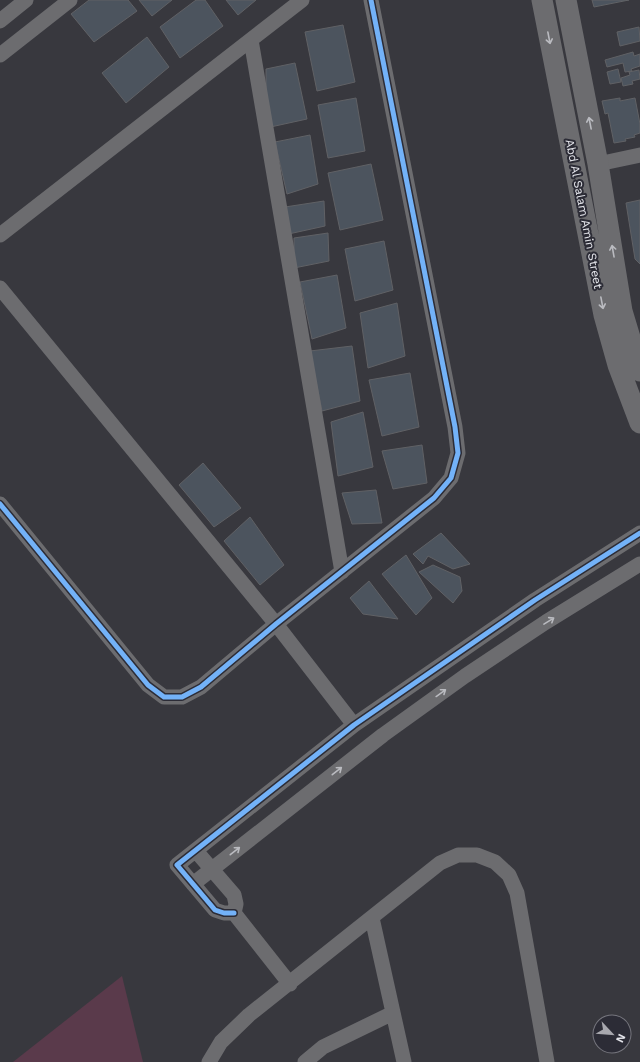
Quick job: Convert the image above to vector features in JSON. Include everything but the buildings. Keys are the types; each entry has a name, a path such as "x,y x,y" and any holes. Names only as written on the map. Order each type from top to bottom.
{"street":[{"path":"0,21 26,0"},
{"path":"0,55 70,0"},
{"path":"0,235 302,0"},
{"path":"0,504 148,685 164,697 182,697 201,687 276,624 434,498 451,478 458,453 455,427 371,0"},
{"name":"Abd Al Salam Amin Street","path":"542,0 604,315 618,365 640,424"},
{"name":"Abd Al Salam Amin Street","path":"566,0 598,164 622,310 640,371"},
{"path":"250,40 342,572"},
{"path":"598,164 640,155"},
{"path":"0,288 276,624 354,725"},
{"path":"234,913 224,913 215,910 177,865 354,725 535,600 640,533"},
{"path":"193,884 383,735 465,676 546,622 640,564"},
{"path":"196,851 234,895 236,904 234,913"},
{"path":"209,1062 221,1042 249,1015 290,984 440,863 458,855 477,855 495,862 509,875 517,893 547,1062"},
{"path":"234,913 290,984"},
{"path":"372,918 404,1062"},
{"path":"305,1062 323,1047 393,1013"}],"shaded area":[{"path":"122,976 143,1062 13,1062"}],"cycle path":[{"path":"0,504 148,685 164,697 182,697 201,687 276,624 434,498 451,478 458,453 455,427 371,0"},
{"path":"234,913 224,913 215,910 177,865 354,725 535,600 640,533"}]}
